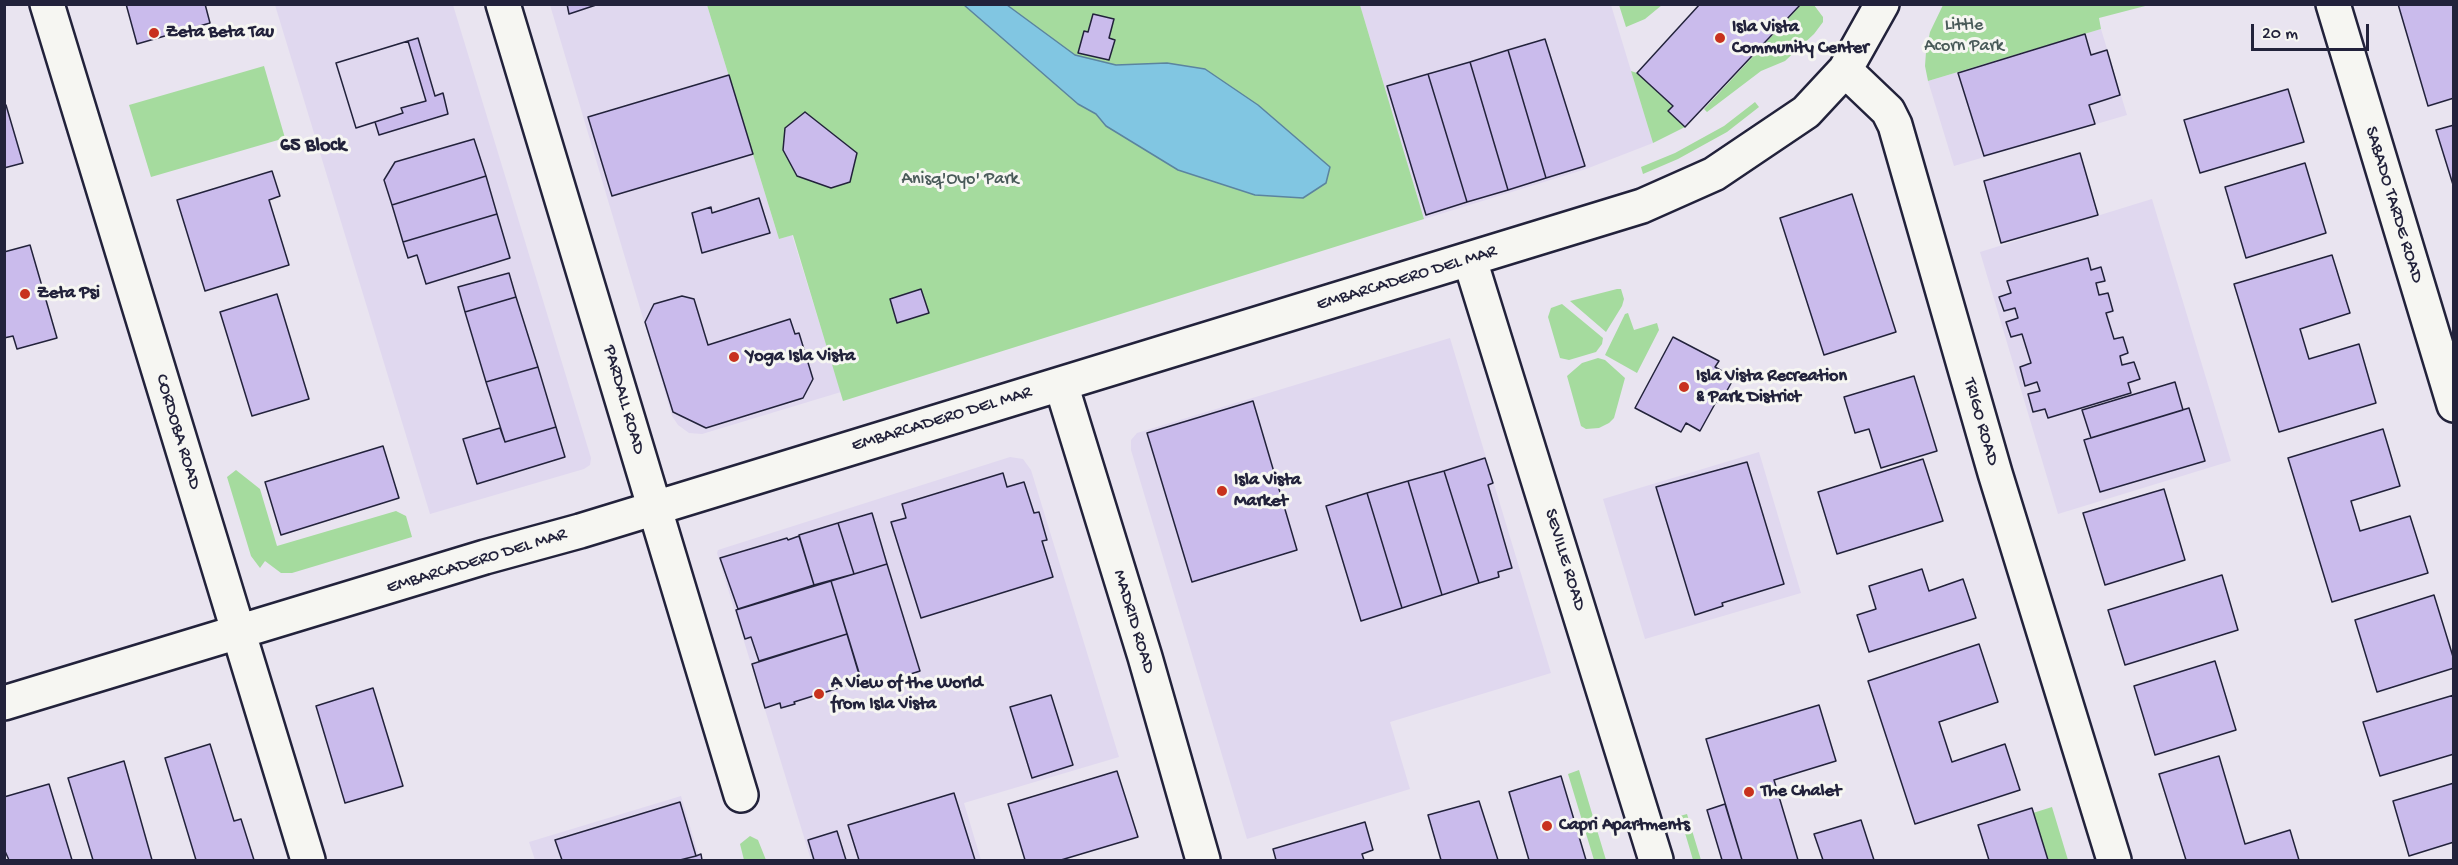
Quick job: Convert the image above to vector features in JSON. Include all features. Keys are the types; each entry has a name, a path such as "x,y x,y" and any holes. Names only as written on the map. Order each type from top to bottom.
{"street":[{"name":"CORDOBA ROAD","path":"47,4 308,861"},
{"name":"PARDALL ROAD","path":"503,4 741,795"},
{"path":"1845,70 1874,23 1882,4"},
{"name":"SABADO TARDE ROAD","path":"2333,4 2454,405"},
{"name":"EMBARCADERO DEL MAR","path":"4,703 656,508 1642,206 1714,174 1806,112 1845,70"},
{"name":"TRIGO ROAD","path":"1845,70 1888,111 1895,125 1995,473 2114,861"},
{"name":"SEVILLE ROAD","path":"1470,260 1656,861"},
{"name":"MADRID ROAD","path":"1061,384 1145,657 1203,861"}],"shaded area":[{"path":"275,5 453,5 591,458 590,465 584,469 430,514"},
{"path":"550,5 707,5 779,239 792,235 841,392 702,434 689,433 678,425 672,416"},
{"path":"1360,5 1611,5 1653,143 1586,169 1424,219"},
{"path":"2101,29 2127,115 1954,166 1928,81"},
{"path":"2152,199 2231,461 2058,514 1980,252"},
{"path":"1450,338 1551,673 1390,722 1410,789 1247,839 1131,450 1131,440 1137,433"},
{"path":"1759,452 1801,593 1645,639 1603,499"},
{"path":"1010,457 1023,459 1031,470 1119,757 964,803 981,860 811,860 717,553 718,550"},
{"path":"681,796 700,860 535,860 529,842"}],"green space":[{"path":"1619,4 1662,5 1645,19 1626,27"},
{"name":"Little Acorn Park","path":"1943,4 2149,5 2099,18 2101,29 1928,81 1925,66 1926,52 1930,32"},
{"name":"Anisq'Oyo' Park","path":"707,5 1360,5 1424,219 843,401 793,235 779,239"},
{"path":"1801,5 1814,5 1823,17 1823,22 1814,34 1785,61 1761,71 1707,112 1704,109"},
{"path":"264,66 285,138 151,177 129,105"},
{"path":"1631,71 1637,73 1673,106 1668,111 1685,127 1653,143"},
{"path":"1755,102 1759,107 1727,132 1678,159 1643,174 1641,167 1675,153 1724,126"},
{"path":"1621,289 1624,299 1606,332 1570,301"},
{"path":"1562,304 1603,338 1596,352 1569,360 1560,358 1548,317 1551,308"},
{"path":"1628,313 1634,330 1657,323 1659,330 1637,373 1605,355 1625,314"},
{"path":"1598,358 1605,360 1625,378 1614,418 1599,428 1586,429 1581,426 1567,376 1582,363"},
{"path":"236,470 260,489 277,546 396,511 406,516 412,537 292,573 281,573 265,561 260,568 251,556 227,477"},
{"path":"1579,770 1606,860 1594,860 1568,774"},
{"path":"2052,807 2068,860 2048,860 2033,813"},
{"path":"1687,814 1701,860 1693,860 1680,816"},
{"path":"750,836 758,840 766,860 744,860 740,844"}],"water":[{"path":"964,5 1007,5 1075,55 1116,65 1167,63 1205,69 1258,105 1330,167 1326,183 1303,198 1255,195 1178,170 1106,126 1096,114 1078,104"}],"building":[{"name":"Zeta Beta Tau","path":"126,4 205,4 210,23 137,44"},
{"path":"567,4 599,4 569,14"},
{"path":"1700,4 1801,4 1685,127 1668,111 1673,106 1637,73"},
{"path":"2398,4 2454,4 2454,98 2428,106"},
{"path":"1093,14 1114,19 1109,38 1115,40 1109,60 1078,53 1084,31 1088,32"},
{"path":"2085,34 2091,55 2107,50 2120,95 2089,105 2095,124 1984,156 1958,73"},
{"path":"418,38 435,96 443,93 448,114 379,135 375,122 356,128 336,63"},
{"path":"1545,39 1585,166 1546,178 1508,50"},
{"path":"408,41 426,101 401,108 403,113 356,128 336,63"},
{"path":"1508,50 1546,178 1508,190 1470,62"},
{"path":"1470,62 1508,190 1467,202 1428,74"},
{"path":"1428,74 1467,202 1426,215 1387,86"},
{"path":"729,75 753,154 612,196 588,117"},
{"path":"2288,89 2304,142 2200,173 2184,120"},
{"path":"6,105 23,163 4,168 4,106"},
{"path":"805,112 857,153 850,182 831,188 797,176 783,150 785,128"},
{"path":"2454,125 2454,188 2436,130"},
{"path":"474,139 486,176 392,205 384,180 395,162"},
{"path":"2080,153 2098,215 2001,243 1984,181"},
{"path":"2305,163 2326,233 2246,258 2225,187"},
{"path":"272,171 280,196 269,200 289,265 205,291 177,200"},
{"path":"486,176 497,214 403,242 392,205"},
{"path":"1852,194 1896,332 1824,355 1780,218"},
{"path":"759,198 770,233 702,253 692,213 711,207 712,213"},
{"path":"497,214 510,258 426,284 417,255 408,258 403,242"},
{"name":"Zeta Psi","path":"30,245 57,338 17,349 13,336 4,338 4,252"},
{"path":"2332,255 2350,313 2300,329 2309,359 2359,344 2376,403 2279,432 2234,284"},
{"path":"2088,258 2091,270 2101,267 2105,281 2096,283 2099,295 2108,293 2113,311 2106,313 2114,339 2123,337 2128,353 2120,356 2122,365 2134,362 2140,379 2128,383 2131,393 2048,418 2045,409 2033,412 2028,394 2040,391 2037,382 2025,386 2020,367 2031,363 2022,334 2011,337 2006,322 2018,318 2015,308 2004,311 1999,297 2011,293 2007,281"},
{"path":"509,273 516,297 465,312 458,287"},
{"path":"921,289 929,313 897,323 890,299"},
{"path":"277,294 309,399 252,416 220,312"},
{"path":"682,296 694,299 708,345 790,319 795,334 799,333 813,379 803,398 706,428 673,412 645,322 654,304"},
{"path":"516,297 538,367 486,382 465,312"},
{"path":"1673,337 1719,361 1715,367 1734,378 1720,403 1716,402 1700,431 1686,423 1681,432 1635,408"},
{"path":"538,367 556,427 505,442 486,382"},
{"path":"1914,376 1937,451 1881,468 1869,429 1855,433 1844,397"},
{"path":"2175,382 2183,410 2091,438 2082,410"},
{"path":"1253,401 1297,550 1192,582 1147,433"},
{"path":"2189,408 2205,461 2100,492 2084,440"},
{"path":"556,427 565,457 477,484 463,439 500,428 505,442"},
{"path":"2383,429 2400,486 2351,501 2360,531 2410,516 2428,573 2332,602 2288,458"},
{"path":"383,446 399,498 281,535 265,482"},
{"path":"1485,458 1493,483 1488,485 1512,568 1498,572 1499,577 1479,583 1444,471"},
{"path":"1923,459 1943,521 1837,554 1818,492"},
{"path":"1747,462 1784,584 1722,603 1723,606 1695,615 1656,487"},
{"path":"1444,471 1479,583 1442,595 1408,481"},
{"path":"1003,473 1007,487 1024,482 1034,513 1039,512 1047,540 1042,541 1053,577 921,618 891,522 906,518 902,504"},
{"path":"1408,481 1442,595 1402,608 1367,493"},
{"path":"2164,489 2185,560 2105,585 2083,513"},
{"path":"1367,493 1402,608 1361,621 1326,506"},
{"path":"872,513 887,564 854,574 838,523"},
{"path":"838,523 854,574 814,585 799,535"},
{"path":"799,536 814,585 738,609 720,558"},
{"path":"887,564 920,671 864,689 831,581"},
{"path":"1922,569 1929,591 1963,579 1976,618 1869,652 1857,615 1876,609 1869,586"},
{"path":"2222,575 2238,630 2125,665 2108,610"},
{"path":"831,581 847,634 759,661 751,637 745,639 736,610"},
{"path":"2434,595 2454,660 2454,668 2377,692 2355,620"},
{"path":"847,634 861,681 781,708 780,703 765,708 752,664"},
{"path":"1979,644 1998,702 1939,722 1952,762 2005,744 2020,790 1915,824 1868,681"},
{"path":"2215,661 2236,730 2155,755 2134,686"},
{"path":"373,688 403,786 345,803 316,706"},
{"path":"1051,695 1073,765 1032,778 1010,707"},
{"path":"2454,695 2454,754 2380,776 2363,722"},
{"name":"The Chalet","path":"1819,705 1836,761 1774,780 1798,860 1742,860 1706,739"},
{"path":"210,744 234,821 241,819 254,860 196,860 165,758"},
{"path":"2219,756 2245,844 2290,830 2299,860 2186,860 2159,774"},
{"path":"124,761 152,860 93,860 68,778"},
{"path":"1117,771 1138,837 1061,860 1025,860 1008,804"},
{"name":"Capri Apartments","path":"1561,776 1586,860 1529,860 1509,792"},
{"path":"2454,783 2454,842 2409,856 2393,801"},
{"path":"49,784 72,860 9,860 4,849 4,797"},
{"path":"954,793 975,860 859,860 848,825"},
{"path":"1479,801 1498,860 1441,860 1428,815"},
{"path":"680,802 696,856 680,860 562,860 555,840"},
{"path":"1725,804 1742,860 1722,860 1707,810"},
{"path":"2032,808 2048,860 1989,860 1978,825"},
{"name":"The Chalet","path":"1861,820 1874,860 1823,860 1814,834"},
{"path":"1365,822 1373,850 1362,854 1364,860 1276,860 1273,849"},
{"path":"837,831 846,860 814,860 808,840"},
{"path":"701,854 702,860 680,860 696,856"}],"place":[{"name":"Zeta Beta Tau","path":"154,33"},
{"name":"Isla Vista Community Center","path":"1720,38"},
{"name":"Zeta Psi","path":"25,294"},
{"name":"Yoga Isla Vista","path":"734,357"},
{"name":"Isla Vista Recreation & Park District","path":"1684,387"},
{"name":"Isla Vista Market","path":"1222,491"},
{"name":"A View of the World from Isla Vista","path":"819,694"},
{"name":"The Chalet","path":"1749,792"},
{"name":"Capri Apartments","path":"1547,826"}],"district":[{"name":"65 Block","path":"313,147"}]}
